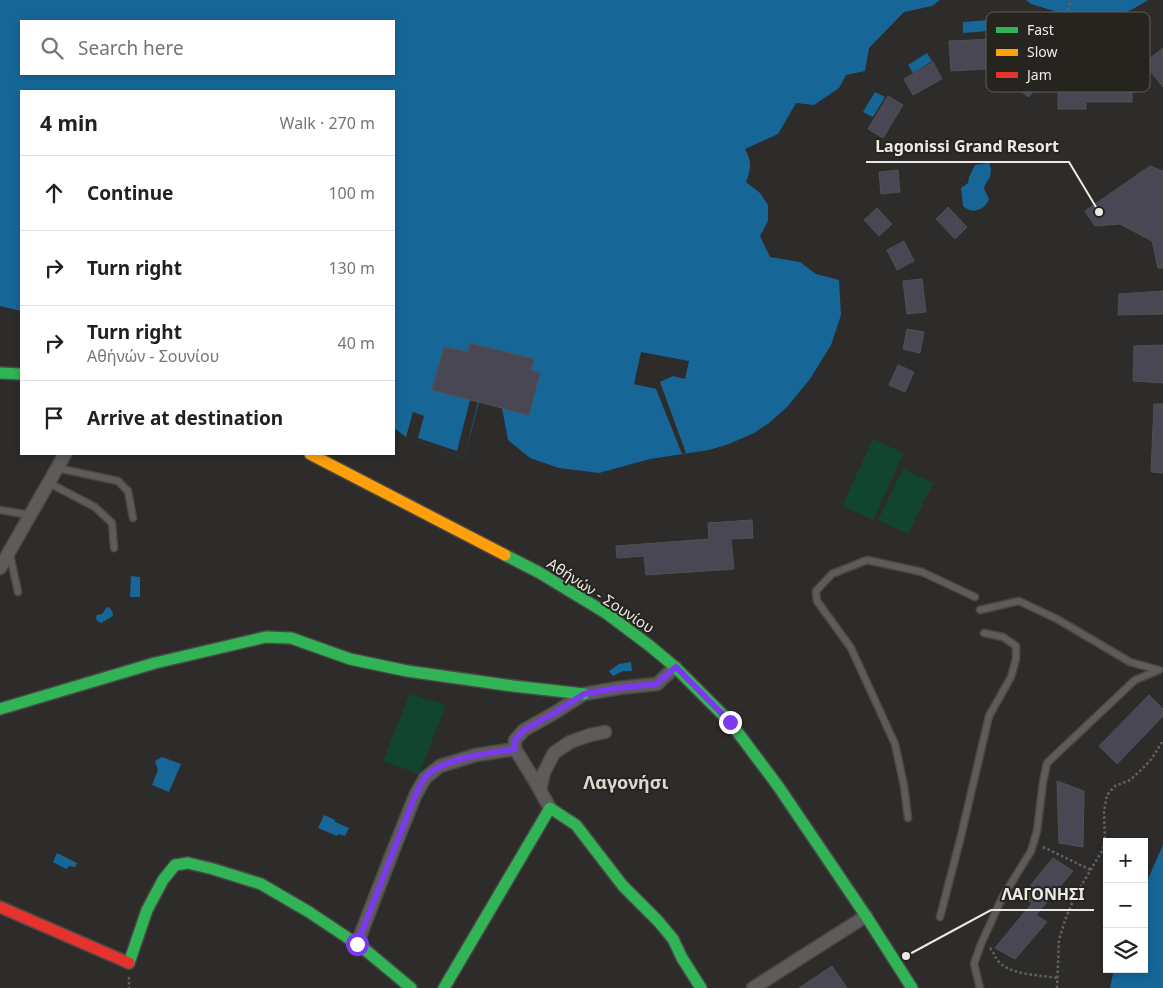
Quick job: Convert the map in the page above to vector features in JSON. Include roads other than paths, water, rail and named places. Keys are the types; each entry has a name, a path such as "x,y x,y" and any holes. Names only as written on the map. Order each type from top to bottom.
{"street":[{"path":"0,373 20,374"},
{"path":"0,568 64,455"},
{"name":"Αθήνών - Σουνίου","path":"312,455 540,573 606,613 676,667 730,722 756,755 866,916 912,988"},
{"path":"0,709 155,663 266,637 291,638 350,659 407,671 584,694 656,684 676,667"},
{"path":"584,694 524,730 515,740 515,749 550,808 576,825 623,886 658,921 673,939 682,958 701,988"},
{"path":"540,790 544,772 554,753 570,742 605,732"},
{"path":"357,944 401,830 424,778 440,766 476,755 515,749"},
{"path":"444,988 550,808"},
{"path":"0,907 128,963 147,910 163,880 175,866 188,863 261,884 310,912 357,944 411,988"},
{"path":"753,988 866,916"}],"lane":[{"path":"57,468 118,481 128,491 133,518"},
{"path":"48,483 95,508 112,523 114,548"},
{"path":"0,510 30,515"},
{"path":"9,551 18,592"},
{"path":"908,818 904,786 895,744 851,648 817,601 816,591 832,574 867,560 922,572 975,597"},
{"path":"980,610 1019,601 1057,619 1130,662 1161,670"},
{"path":"940,917 989,716 1011,677 1016,659 1016,646 1003,637 984,633"},
{"path":"980,988 974,964 1002,898 1031,851 1047,763 1135,680 1161,670"}],"water":[{"path":"0,0 940,0 932,6 904,12 869,48 865,71 846,75 839,88 814,105 796,103 778,134 745,149 750,165 746,182 760,193 768,205 768,221 760,236 770,257 800,262 816,274 839,280 841,315 831,345 810,379 787,407 754,433 729,444 709,450 650,459 599,473 559,468 530,458 508,440 502,408 479,402 464,458 406,437 395,429 395,90 20,90 20,311 0,306"},
{"path":"1026,0 1148,0 1126,12 1058,12 1031,4"},
{"path":"986,20 986,31 963,33 963,22"},
{"path":"927,53 932,61 913,73 908,65"},
{"path":"875,92 885,97 873,117 863,112"},
{"path":"989,163 991,169 990,177 984,189 989,199 985,206 978,210 967,209 963,206 961,188 968,183 975,165"},
{"path":"131,576 140,577 140,597 130,597"},
{"path":"107,607 112,610 113,615 101,623 97,621 97,615 102,614"},
{"path":"631,662 632,671 623,671 613,676 609,671 619,664"},
{"path":"162,757 181,764 169,792 152,785 158,770 155,761"},
{"path":"324,815 349,828 345,836 338,834 337,836 318,828"},
{"path":"1163,845 1163,988 1110,988 1113,973 1148,973 1148,879"},
{"path":"57,853 77,863 75,867 69,866 66,869 53,862"}],"place":[{"name":"Lagonissi Grand Resort","path":"1099,212"},
{"name":"ΛΑΓΟΝΗΣΙ","path":"906,956"}],"district":[{"name":"Λαγονήσι","path":"626,782"}]}
